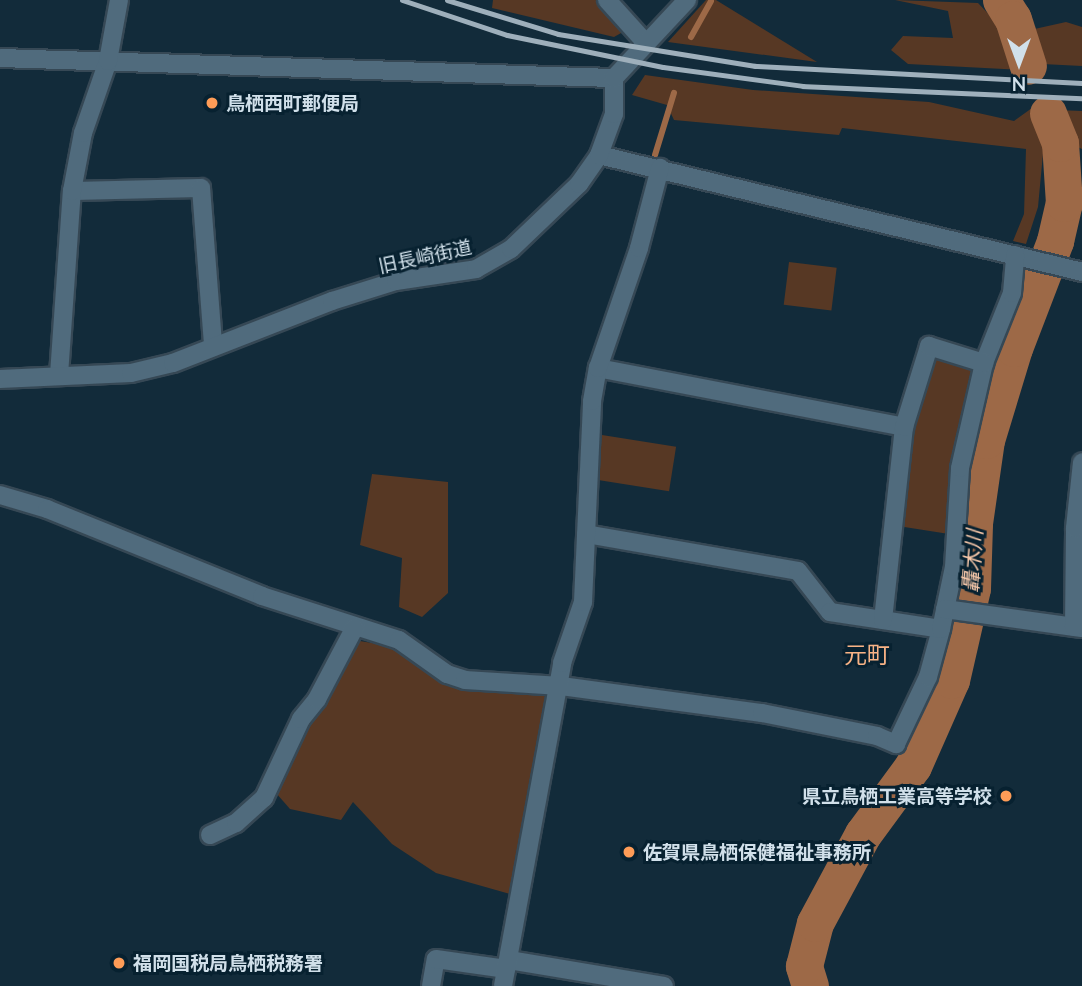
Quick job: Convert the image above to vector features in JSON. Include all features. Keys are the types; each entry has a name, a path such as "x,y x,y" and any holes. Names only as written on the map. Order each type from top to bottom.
{"street":[{"path":"59,375 72,191 83,133 108,61 118,0"},
{"path":"607,0 645,42"},
{"path":"0,58 614,78 687,0"},
{"name":"旧長崎街道","path":"0,379 131,373 173,363 213,345 396,281 476,269 511,249 546,220 599,155 614,114 614,78"},
{"path":"599,155 1082,272"},
{"path":"506,972 561,686 562,663 583,602 598,368 639,248 660,168"},
{"path":"72,191 201,188 213,345"},
{"path":"0,495 47,509 262,596 399,640 447,674 465,680 561,686 762,713 877,736 895,744 928,677 946,609 954,567 960,468 984,363 1012,293 1015,255"},
{"path":"883,620 904,427 929,346 984,363"},
{"path":"598,368 904,427"},
{"path":"946,609 1078,627 1075,528 1082,462"},
{"path":"586,534 798,571 830,612 941,629"},
{"path":"211,835 236,823 264,798 301,719 317,699 355,626"},
{"path":"431,986 436,959 506,972 664,986"}],"shaded area":[{"path":"493,0 606,0 630,28 614,37 492,8"},
{"path":"706,0 716,0 817,62 668,42"},
{"path":"895,0 978,3 999,25 1021,70 908,64 891,50 903,36 953,38 948,11"},
{"path":"1066,22 1082,27 1082,66 1042,64 1030,30"},
{"path":"645,75 753,90 929,102 1014,121 1032,108 1044,143 1038,207 1026,244 1013,241 1024,214 1026,149 842,128 839,135 674,120 667,105 632,95"},
{"path":"1056,110 1082,111 1082,149 1067,142"},
{"path":"789,262 837,268 831,311 784,305"},
{"path":"931,357 974,371 953,454 949,534 898,526 911,427"},
{"path":"602,435 676,447 669,491 595,479"},
{"path":"372,474 448,482 448,593 422,617 399,607 402,558 360,545"},
{"path":"360,641 390,646 451,684 549,693 510,894 436,873 392,844 353,802 341,820 290,809 276,793 308,722"}],"waterway":[{"name":"轟木川","path":"1001,0 1013,19 1028,66"},
{"path":"691,37 711,1"},
{"path":"655,155 674,93"},
{"name":"轟木川","path":"810,986 804,966 815,923 863,834 913,766 951,680 972,588 974,523 986,440 1014,348 1055,241 1064,203 1060,143 1048,113"}],"railway":[{"path":"402,0 507,35 663,67 803,86 1082,98"},
{"path":"447,0 558,34 755,66 1082,83"}],"place":[{"name":"鳥栖西町郵便局","path":"212,103"},
{"name":"県立鳥栖工業高等学校","path":"1006,796"},
{"name":"佐賀県鳥栖保健福祉事務所","path":"629,852"},
{"name":"福岡国税局鳥栖税務署","path":"119,963"}],"district":[{"name":"元町","path":"867,654"}]}
